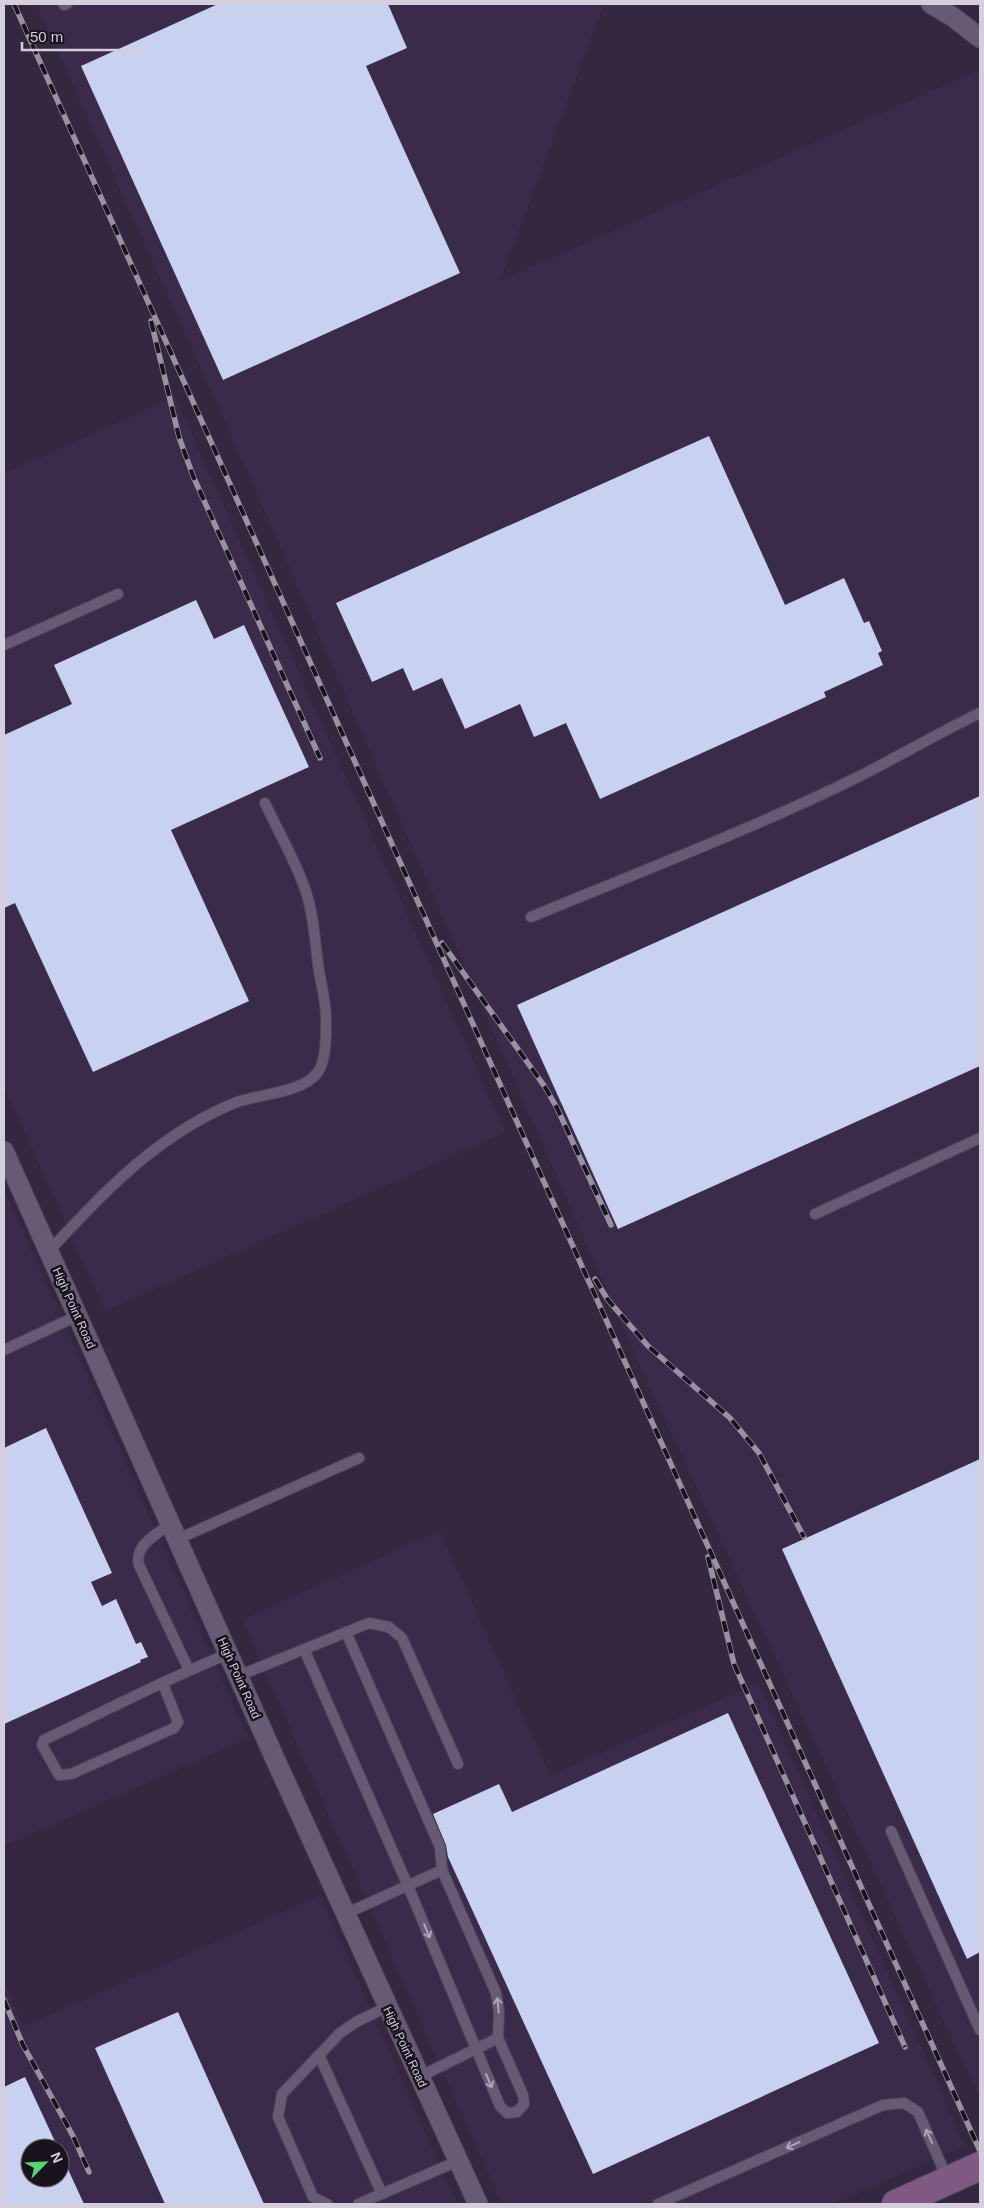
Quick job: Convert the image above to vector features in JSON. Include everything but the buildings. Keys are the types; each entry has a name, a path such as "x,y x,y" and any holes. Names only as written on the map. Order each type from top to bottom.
{"main road":[{"path":"896,2204 980,2166"}],"street":[{"path":"931,4 953,17 980,38"},
{"name":"High Point Road","path":"4,1151 175,1531 228,1654 478,2204"}],"lane":[{"path":"4,645 118,594"},
{"path":"531,917 764,820 856,778 950,727 980,713"},
{"path":"49,1251 90,1207 137,1162 163,1142 199,1121 238,1102 281,1092 304,1082 318,1072 324,1056 327,1022 306,890 265,803"},
{"path":"815,1214 980,1138"},
{"path":"4,1350 78,1316"},
{"path":"189,1670 139,1565 137,1557 140,1548 175,1531 359,1458"},
{"path":"238,1676 369,1623 388,1627 402,1638 458,1764"},
{"path":"304,1649 408,1886 500,2106 507,2113 517,2112 524,2104 523,2095 498,2038 499,2011 496,1993 442,1870 440,1847 346,1632"},
{"path":"163,1684 178,1722 174,1728 71,1774 59,1775 42,1745 44,1740 189,1670 228,1654"},
{"path":"890,1831 980,2030"},
{"path":"346,1914 442,1870"},
{"path":"328,2204 313,2197 278,2117 282,2094 340,2033 356,2022 387,2007"},
{"path":"419,2077 498,2038"},
{"path":"319,2055 382,2194"},
{"path":"658,2204 883,2105 904,2103 918,2112 948,2181"},
{"path":"358,2204 458,2160"}],"shaded area":[{"path":"36,4 604,4 500,281 980,70 980,2099 632,1348 218,405"},
{"path":"175,397 505,1132 105,1311 4,1086 4,474"},
{"path":"4,1189 248,1738 4,1846"},
{"path":"440,1531 550,1776 758,1683 965,2146 833,2204 502,2204 242,1620"},
{"path":"320,1896 457,2204 4,2204 4,1980 23,2027"}],"railway":[{"path":"14,4 980,2151"},
{"path":"151,321 179,437 193,476 320,758"},
{"path":"442,943 545,1087 557,1108 611,1225"},
{"path":"595,1279 608,1300 648,1346 730,1418 759,1453 804,1537"},
{"path":"708,1557 734,1664 905,2047"},
{"path":"4,2000 23,2045 73,2136 89,2172"}]}
